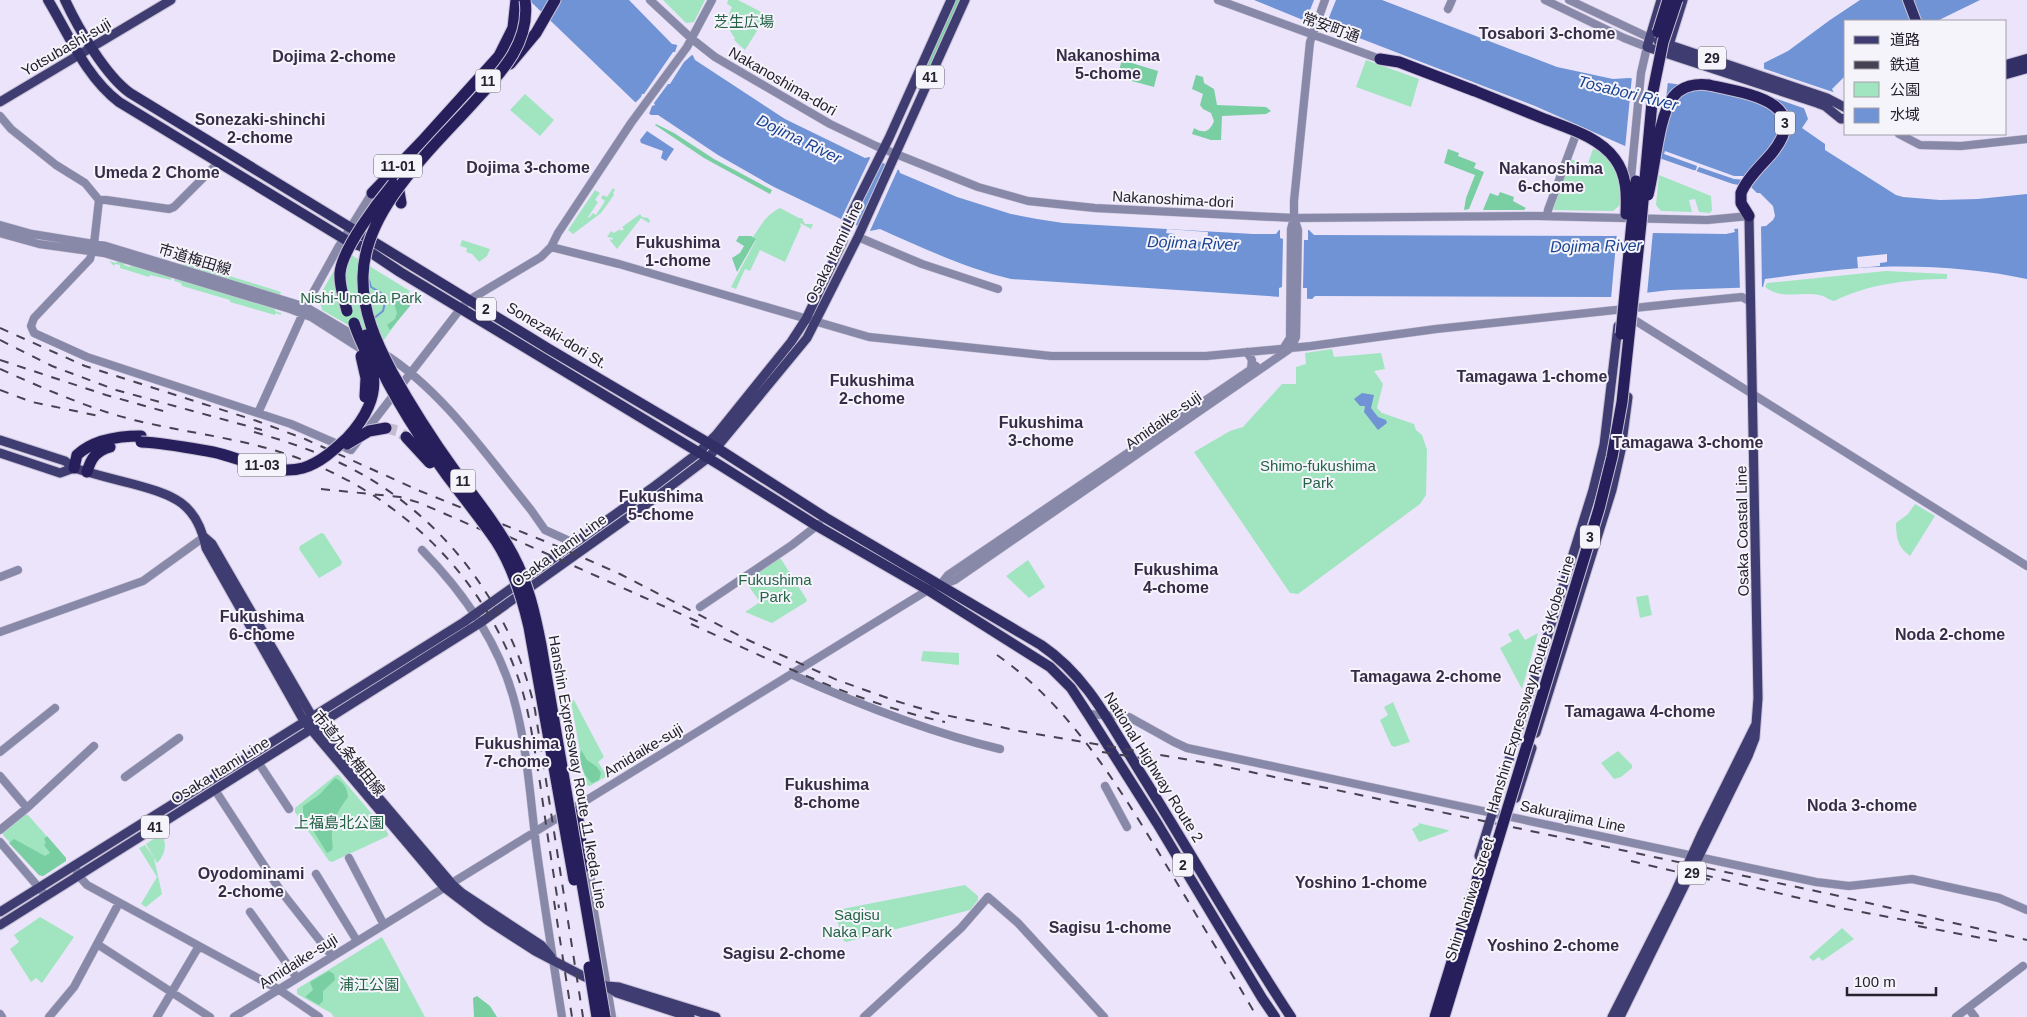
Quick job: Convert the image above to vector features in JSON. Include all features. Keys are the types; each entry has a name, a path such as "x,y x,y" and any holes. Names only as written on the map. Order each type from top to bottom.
{"highway":[{"name":"2","path":"48,0 79,53 98,82 109,94 130,109 219,162"},
{"name":"Sonezaki-dori St.","path":"65,0 80,29 110,75 130,93 469,300 717,448 826,518 939,585"},
{"name":"11-01","path":"387,163 398,163 427,146 499,56 513,28 516,0"},
{"name":"Hanshin Expressway Route 11 Ikeda Line","path":"523,0 520,30 509,54 492,77 427,146 387,198 368,230 358,263 356,295 360,317 368,339 399,402 431,453 496,542 513,573 527,618 596,1017"},
{"name":"Hanshin Expressway Route 11 Ikeda Line","path":"523,0 525,22 517,47 507,63 483,92 427,146 390,200 372,232 364,265 363,284 365,305 378,343 410,404 438,448 503,538 527,587 537,624 605,1017"},
{"path":"483,92 529,43 555,0"},
{"name":"Hanshin Expressway Route 3 Kobe Line","path":"1436,1017 1599,481 1614,400 1645,90 1656,40 1668,0"},
{"name":"Hanshin Expressway Route 3 Kobe Line","path":"1445,1017 1606,483 1622,402 1643,224 1653,91 1677,0"},
{"path":"1908,0 1916,20"},
{"name":"3","path":"1380,59 1399,62 1475,91 1584,136 1603,146 1615,159 1624,176 1627,196 1623,296"},
{"path":"2007,65 2027,59"},
{"path":"2007,74 2027,68"},
{"name":"3","path":"1643,224 1666,112 1674,96 1683,89 1704,85 1761,98 1775,105 1785,118 1785,130 1781,141 1743,188 1740,200 1749,219"},
{"path":"349,310 344,277 345,267 351,254 382,204 427,146"},
{"name":"11-01","path":"372,193 406,159"},
{"name":"11-01","path":"401,203 397,180 406,159"},
{"name":"Sonezaki-dori St.","path":"219,162 343,238 361,246 400,272 817,526 928,590"},
{"name":"11-03","path":"74,468 77,455 90,446 122,437 141,439 218,449 277,463 294,463 316,456 344,432 360,412 365,398 364,371 353,324 373,372 374,387 371,402 361,421 342,443 319,460 303,468 277,469 214,453 141,439 101,450 93,456 87,472"},
{"path":"303,468 323,462 369,431 386,428"},
{"name":"11","path":"406,437 481,521"},
{"name":"National Highway Route 2","path":"939,585 1041,645 1060,658 1080,679 1168,816 1261,972 1291,1017"},
{"name":"National Highway Route 2","path":"928,590 1050,667 1071,688 1152,814 1257,990 1276,1017"},
{"name":"11","path":"541,608 580,830 586,902"},
{"name":"11","path":"590,980 596,1017"}],"main road":[{"name":"Yotsubashi-suji","path":"0,102 79,53 171,0"},
{"name":"Osaka Itami Line","path":"0,925 480,623 648,504 708,458 807,338 811,321 843,241 847,222 884,149 951,0"},
{"name":"Osaka Itami Line","path":"0,912 474,614 652,488 698,453 791,342 811,321 860,233 965,0"},
{"name":"Shin Naniwa Street","path":"1648,43 1661,0"},
{"name":"Shin Naniwa Street","path":"1666,46 1683,0"},
{"path":"1648,43 1666,46"},
{"name":"29","path":"1666,46 1753,77 1817,103 1841,117"},
{"name":"29","path":"1753,77 1827,98 1844,107"},
{"name":"Osaka Coastal Line","path":"1612,1017 1748,756 1755,738 1758,698 1749,219"},
{"name":"Shin Naniwa Street","path":"1445,1017 1509,817 1523,780 1612,490 1621,450 1637,303"},
{"name":"Shin Naniwa Street","path":"1431,1017 1593,490 1604,445 1620,309"},
{"name":"市道九条梅田線","path":"0,440 65,461 74,468 157,490 174,497 183,504 191,513 204,537 212,544 314,727 448,886 487,920 535,951 617,993 690,1017"},
{"name":"市道九条梅田線","path":"0,453 60,473 74,468"},
{"name":"Osaka Coastal Line","path":"1620,1017 1696,856"},
{"name":"市道九条梅田線","path":"606,986 619,987 716,1017"}],"street":[{"name":"Nakanoshima-dori","path":"650,0 692,40 730,67 830,124 884,149 986,190 1028,201 1095,208 1294,218 1547,216 1628,218 1643,224 1749,219"},
{"path":"0,116 11,129 56,165 85,183 99,200 94,248 90,259 34,318 31,326 34,333 87,357 290,424 351,450 461,308 469,300 541,256 551,247 558,233 642,109 692,40 712,0"},
{"name":"常安町通","path":"1218,0 1313,30 1380,59"},
{"path":"1284,350 1296,335 1294,201 1313,30 1325,0"},
{"path":"1448,9 1452,0"},
{"path":"1545,0 1624,38 1648,43"},
{"path":"1569,0 1648,43"},
{"name":"Shin Naniwa Street","path":"1620,309 1623,296 1632,152 1641,73 1648,43"},
{"name":"Shin Naniwa Street","path":"1637,303 1650,158 1660,76 1666,46"},
{"path":"1901,135 1920,145 1961,146 2027,139"},
{"path":"1547,216 1575,137"},
{"path":"99,200 169,209 176,206 219,162"},
{"path":"258,413 304,310 343,238 372,193"},
{"name":"市道梅田線","path":"0,225 94,248 304,310 311,317 396,371 410,374"},
{"name":"市道梅田線","path":"0,233 39,244 94,248"},
{"path":"860,233 922,264 998,289"},
{"path":"551,247 626,266 878,339 1051,356 1185,357 1284,350 1436,329 1620,309 1637,303 1742,297 1751,302"},
{"path":"1284,350 1290,338 1294,298"},
{"path":"1636,321 2027,566"},
{"name":"Amidaike-suji","path":"1163,433 1251,370 1284,350"},
{"name":"Amidaike-suji","path":"234,1017 939,585 948,575 1163,433 1284,350"},
{"path":"1247,352 1252,360 1251,370"},
{"path":"410,374 445,405 527,504 544,528 574,544"},
{"path":"700,607 826,518"},
{"path":"0,632 146,580 204,537"},
{"path":"422,550 453,584 480,623 501,662 513,694 524,742 552,959 562,1017"},
{"path":"0,577 18,570"},
{"path":"793,675 848,700 914,724 1000,749"},
{"path":"0,752 55,708"},
{"name":"Sakurajima Line","path":"1088,714 1129,717 1187,748 1492,814 1842,886 1912,880 1998,898 2027,910"},
{"path":"125,777 179,738"},
{"path":"0,830 27,808 94,746"},
{"path":"258,762 288,809"},
{"path":"0,776 27,808"},
{"path":"1105,786 1127,827"},
{"path":"215,790 280,890 332,956"},
{"path":"0,842 46,896"},
{"path":"349,858 384,925"},
{"path":"75,865 78,876 87,885 278,989 319,1017"},
{"path":"590,872 612,1017"},
{"path":"316,874 357,941"},
{"path":"864,1017 961,928 988,897 1018,923 1104,1017"},
{"path":"49,1017 74,987 119,903"},
{"path":"250,912 298,978"},
{"path":"97,944 210,1017"},
{"path":"157,1017 199,946"},
{"path":"1956,1017 2023,966"},
{"path":"1968,1008 1975,1017"}],"green space":[{"path":"663,0 705,0 694,22 686,23"},
{"name":"芝生広場","path":"728,0 738,0 767,15 745,50 734,40 735,38 730,30 728,19 732,7 727,4"},
{"path":"956,0 960,0 929,69 925,68"},
{"path":"1122,60 1158,71 1154,87 1117,77"},
{"path":"1366,60 1419,79 1411,107 1356,87"},
{"path":"1196,75 1203,77 1204,83 1214,89 1217,105 1266,107 1271,111 1266,114 1222,116 1221,140 1211,140 1192,134 1194,128 1200,131 1208,130 1214,121 1211,113 1200,105 1203,94 1192,89"},
{"path":"525,94 554,120 540,136 510,110"},
{"path":"656,124 674,133 714,159 772,190 770,194 704,158"},
{"path":"1448,149 1459,153 1458,156 1476,163 1474,168 1484,172 1469,209 1464,210 1466,198 1475,175 1444,163"},
{"path":"1593,149 1624,161 1620,205 1613,211 1553,210 1571,159 1587,166"},
{"path":"1659,175 1711,196 1712,210 1710,213 1699,212 1695,199 1689,200 1692,212 1661,211 1656,205"},
{"path":"613,188 615,190 614,195 601,213 573,234 568,230 595,190 600,193 595,200 598,202 589,218 593,213 596,215 605,201 601,198 603,195 607,197"},
{"path":"1500,192 1514,197 1513,201 1526,208 1524,210 1483,210 1490,193 1498,196"},
{"path":"780,208 802,218 805,224 813,224 811,229 800,223 801,226 785,262 760,250 750,271 745,269 736,289 731,287 756,240 753,237 761,224"},
{"path":"640,214 642,217 648,218 649,223 641,218 617,249 609,239 612,240 613,238 607,237 611,231 614,233 624,229 622,227"},
{"path":"739,236 751,236 756,239 737,272 732,258 740,253 744,246 736,241"},
{"path":"462,240 490,249 487,256 479,262 472,254 466,252 467,248 460,246"},
{"name":"Nishi-Umeda Park","path":"345,251 410,291 405,300 410,304 381,344 322,310 319,297"},
{"path":"184,260 199,263 198,266 281,292 280,295 182,265"},
{"path":"109,261 125,263 124,265 130,267 131,265 172,277 171,280 150,275 149,277 120,268 120,265 115,264 114,266"},
{"path":"1886,271 1947,274 1947,279 1889,284 1861,290 1834,301 1816,294 1786,294 1772,291 1765,287 1767,283"},
{"path":"175,278 275,309 281,315 230,302 230,300 182,286 181,283 174,281"},
{"path":"398,295 410,306 390,330 387,325 395,319 397,313 393,300"},
{"name":"Shimo-fukushima Park","path":"1332,349 1334,357 1381,353 1385,369 1374,371 1383,384 1377,408 1382,413 1414,424 1416,430 1422,435 1427,450 1426,495 1420,504 1298,594 1290,593 1194,452 1230,431 1243,427 1282,384 1296,384 1296,367 1306,364 1305,353"},
{"path":"1915,504 1935,516 1910,556 1898,542 1896,523 1908,514"},
{"path":"321,533 324,534 342,562 341,565 319,578 299,549 300,546"},
{"name":"Fukushima Park","path":"778,558 781,559 807,600 772,623 745,612 760,602 745,581"},
{"path":"1028,560 1045,587 1029,598 1006,576"},
{"path":"1648,595 1652,615 1640,618 1636,597"},
{"path":"1518,629 1525,640 1538,633 1522,689 1500,648 1512,641 1508,634"},
{"path":"923,651 959,653 959,665 921,661"},
{"path":"574,700 604,757 598,762 607,776 590,786 586,785 571,701"},
{"path":"1393,702 1410,742 1394,747 1391,745 1380,720 1388,715 1384,707"},
{"path":"581,750 587,760 597,767 601,773 599,780 592,783 586,776 581,763"},
{"path":"1618,751 1632,765 1632,768 1621,777 1614,779 1601,763"},
{"name":"上福島北公園","path":"336,775 339,775 388,833 388,836 332,862 329,861 295,812 295,808"},
{"path":"335,778 341,781 348,797 335,819 332,829 333,848 327,853 303,814 303,806 319,795"},
{"path":"24,814 28,815 66,858 66,861 43,876 39,875 3,835 3,831"},
{"path":"1418,823 1449,831 1419,842 1412,829 1419,825"},
{"path":"161,834 165,849 157,863 146,844"},
{"path":"47,836 66,858 66,861 43,876 39,875 9,843 14,839 45,856 50,853 44,845 46,843 44,839"},
{"path":"145,845 154,858 162,894 146,907 141,904 157,877 139,848"},
{"name":"Sagisu Naka Park","path":"965,885 978,896 978,900 970,910 846,942 843,940 835,913 837,910"},
{"path":"40,917 74,937 42,983 36,978 31,982 10,949 19,942 14,935"},
{"path":"1842,928 1854,939 1822,961 1819,957 1813,961 1809,957"},
{"name":"浦江公園","path":"382,937 425,1017 334,1017 331,1013 297,994 297,989"},
{"path":"329,971 334,974 335,980 323,991 323,1001 319,1005 305,997 313,990 310,982"},
{"path":"477,996 490,1006 497,1017 474,1017 473,998"}],"water":[{"path":"529,0 629,0 672,44 685,49 691,53 695,60 785,119 865,158 869,157 899,170 900,173 957,197 1011,214 1063,223 1253,234 1276,234 1279,230 1309,230 1314,235 1613,236 1653,233 1726,234 1735,232 1734,229 1766,226 1775,216 1773,206 1751,187 1733,184 1625,146 1535,106 1336,29 1325,29 1254,0 1382,0 1557,67 1613,79 1629,78 1726,93 1744,91 1764,69 1764,63 1788,51 1860,0 1980,0 1939,20 1844,20 1844,77 1832,89 1834,93 1804,108 1808,119 1802,128 1825,144 1825,150 1896,195 1940,200 1978,199 2027,194 2027,279 1966,270 1880,267 1836,270 1765,279 1763,287 1670,290 1610,297 1315,296 1312,299 1011,279 961,263 880,229 870,231 841,219 774,187 718,155 658,115 651,115"},
{"path":"647,131 674,149 666,161 661,158 663,151 641,143 640,140"},
{"path":"1362,393 1374,395 1371,408 1378,417 1386,420 1387,423 1378,430 1364,412 1365,406 1360,406 1354,399"}],"pier":[{"path":"1314,0 1336,0 1324,30 1305,23"},
{"path":"678,43 693,54 684,62 670,84 668,84 654,103 655,105 652,106 649,114 635,103 644,94 673,52 675,52"},
{"path":"1762,68 1836,93 1806,109 1746,88"},
{"path":"1632,76 1668,81 1659,161 1625,149"},
{"path":"1665,151 1734,176 1748,176 1748,180 1734,179 1699,167 1696,172 1692,171 1696,170 1697,166 1664,154"},
{"path":"871,156 882,162 852,224 841,219"},
{"path":"887,164 898,169 869,233 858,228"},
{"path":"1761,224 1762,289 1740,291 1738,226"},
{"path":"1280,228 1285,230 1308,228 1308,240 1304,240 1303,288 1307,288 1307,299 1279,298 1279,288 1282,287 1283,239 1280,238"},
{"path":"1167,229 1208,232 1207,242 1175,240 1175,234 1166,233"},
{"path":"1653,231 1647,295 1611,299 1617,232"},
{"path":"1887,254 1887,262 1880,263 1880,266 1858,268 1857,257"}],"waterway":[{"path":"369,280 371,287 382,293 385,298 383,311 373,319"}],"tunnel":[{"path":"386,428 398,431 406,437"}],"railway":[{"path":"0,328 85,366 257,421 305,439 420,491 559,547 620,574 748,640 837,680 896,701 936,713 1019,731 1208,763 1830,894 2027,940"},
{"path":"0,340 52,366 116,390 262,430"},
{"path":"0,360 106,395 170,413"},
{"path":"0,369 64,397 113,414 149,424 264,447 325,469 364,490 400,514 433,543 462,576 487,612 508,651 523,693 535,749 559,908"},
{"path":"0,390 32,402 99,416"},
{"path":"254,432 336,461 373,480 406,504 437,532 464,562 488,596 508,632 524,670 535,710 583,1017"},
{"path":"321,489 400,497 420,503 482,530"},
{"path":"476,522 701,623"},
{"path":"691,624 815,680 879,704 945,722"},
{"path":"997,655 1050,700 1095,755 1135,813 1257,1017"},
{"path":"1102,752 1156,760"},
{"path":"1631,861 1711,880"},
{"path":"1704,875 1840,908 1926,924"},
{"path":"554,901 572,1017"},
{"path":"1918,926 1997,941"}],"district":[{"name":"Tosabori 3-chome","path":"1547,33"},
{"name":"Dojima 2-chome","path":"334,56"},
{"name":"Nakanoshima 5-chome","path":"1108,64"},
{"name":"Sonezaki-shinchi 2-chome","path":"260,128"},
{"name":"Dojima 3-chome","path":"528,167"},
{"name":"Umeda 2 Chome","path":"157,172"},
{"name":"Nakanoshima 6-chome","path":"1551,177"},
{"name":"Fukushima 1-chome","path":"678,251"},
{"name":"Tamagawa 1-chome","path":"1532,376"},
{"name":"Fukushima 2-chome","path":"872,389"},
{"name":"Fukushima 3-chome","path":"1041,431"},
{"name":"Tamagawa 3-chome","path":"1688,442"},
{"name":"Fukushima 5-chome","path":"661,505"},
{"name":"Fukushima 4-chome","path":"1176,578"},
{"name":"Fukushima 6-chome","path":"262,625"},
{"name":"Noda 2-chome","path":"1950,634"},
{"name":"Tamagawa 2-chome","path":"1426,676"},
{"name":"Tamagawa 4-chome","path":"1640,711"},
{"name":"Fukushima 7-chome","path":"517,752"},
{"name":"Fukushima 8-chome","path":"827,793"},
{"name":"Noda 3-chome","path":"1862,805"},
{"name":"Oyodominami 2-chome","path":"251,882"},
{"name":"Yoshino 1-chome","path":"1361,882"},
{"name":"Sagisu 1-chome","path":"1110,927"},
{"name":"Yoshino 2-chome","path":"1553,945"},
{"name":"Sagisu 2-chome","path":"784,953"}],"water label":[{"name":"Tosabori River","path":"1628,93"},
{"name":"Dojima River","path":"799,139"},
{"name":"Dojima River","path":"1193,243"},
{"name":"Dojima River","path":"1596,246"}]}
